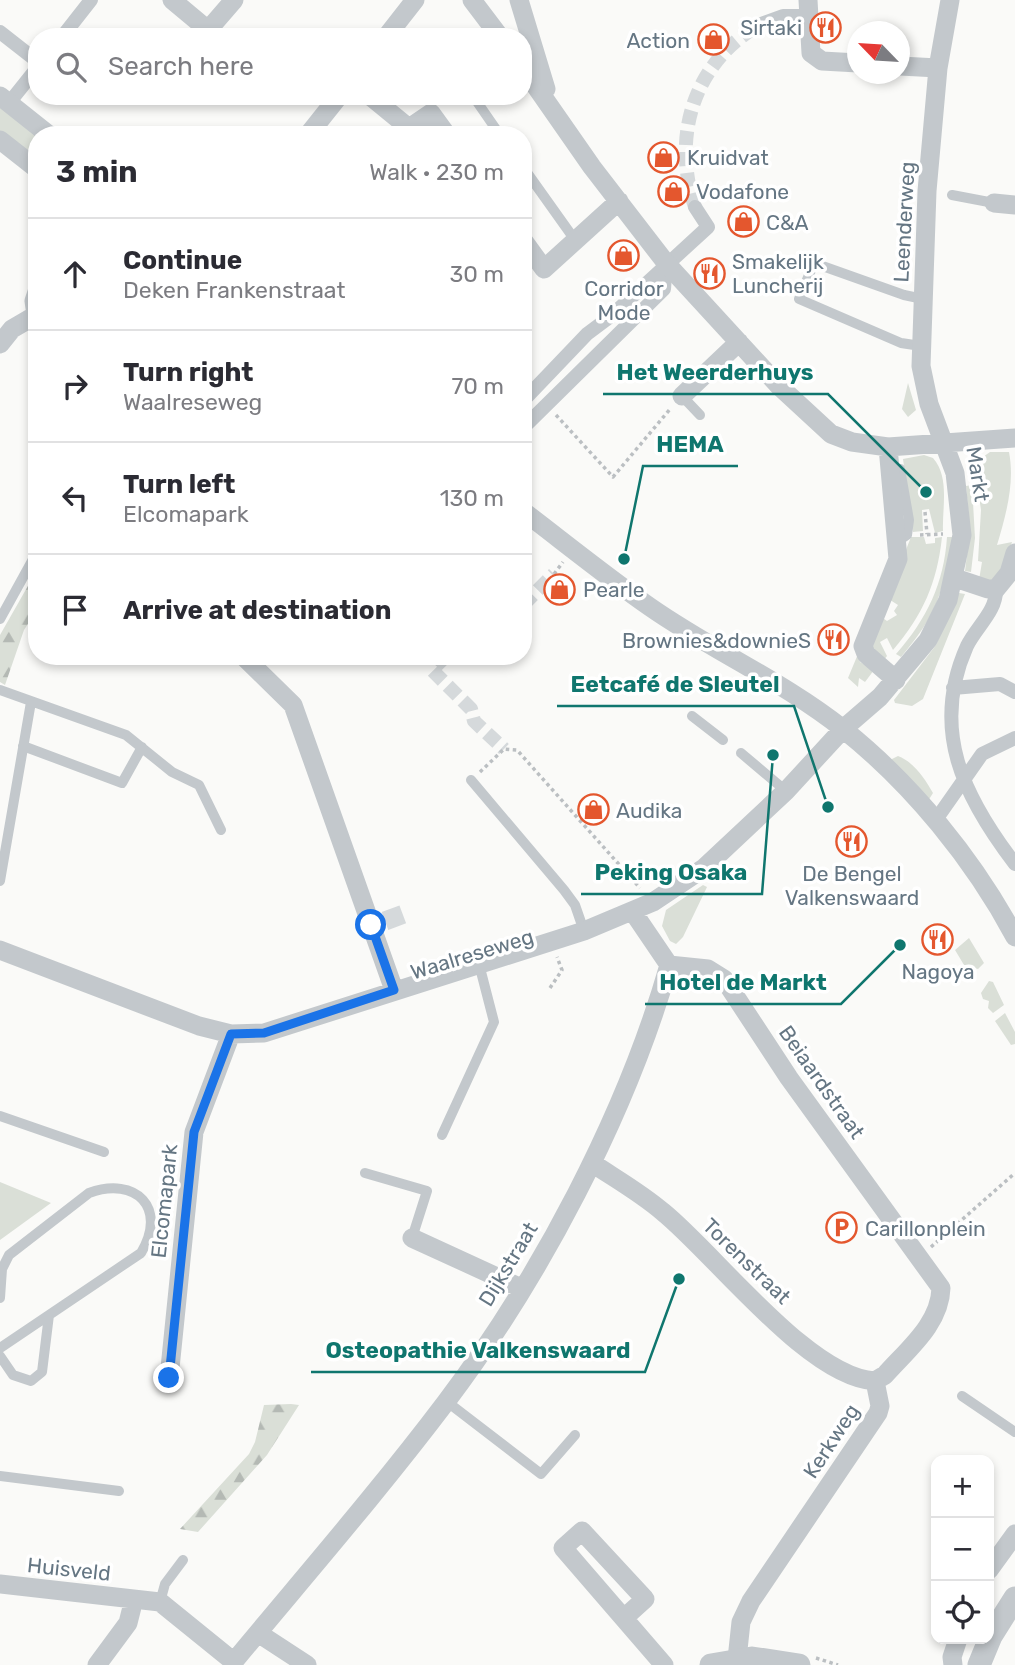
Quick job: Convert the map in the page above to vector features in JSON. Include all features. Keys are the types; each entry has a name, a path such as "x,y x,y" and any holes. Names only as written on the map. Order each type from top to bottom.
{"street":[{"path":"69,28 91,0"},
{"path":"172,0 200,28"},
{"path":"209,28 234,0"},
{"path":"393,28 415,0"},
{"path":"472,0 493,28"},
{"path":"519,0 528,28"},
{"name":"Leenderweg","path":"945,443 923,383 921,346 925,223 938,68 950,0"},
{"path":"761,24 808,8 810,49 816,59 847,62"},
{"path":"0,32 28,54"},
{"path":"532,42 552,107"},
{"path":"910,67 938,68"},
{"path":"28,77 4,100 37,126"},
{"path":"532,80 666,263 779,386 831,434 852,442 888,447 945,443"},
{"path":"315,126 331,105"},
{"path":"381,105 407,126"},
{"path":"412,126 431,113 440,126"},
{"path":"0,140 28,162"},
{"path":"532,252 544,269 619,201"},
{"path":"994,203 1015,205"},
{"path":"532,387 708,227 695,207"},
{"path":"532,420 664,289 666,263"},
{"path":"0,344 12,329 28,320"},
{"path":"682,396 739,342"},
{"path":"558,362 579,374"},
{"name":"Markt","path":"843,729 896,680 940,621 955,578 962,535 957,482 945,443 1015,438"},
{"path":"888,447 902,539 895,567 863,646 866,654 896,680"},
{"path":"532,518 650,607 773,682 843,729 935,821 993,898 1015,937"},
{"path":"1015,553 1009,573 996,589 993,605 969,642 949,707 951,744 989,830 1015,864"},
{"path":"955,578 982,588 996,589"},
{"path":"252,665 293,705 378,923 394,990"},
{"path":"953,688 1000,684 1015,692"},
{"name":"Waalreseweg","path":"0,950 199,1026 231,1034 264,1033 584,930 653,902 704,868 786,791 843,729"},
{"path":"935,821 982,754 1015,738"},
{"path":"633,912 668,965"},
{"name":"Beiaardstraat","path":"668,965 686,964 708,969 724,979 789,1078 919,1258"},
{"name":"Dijkstraat","path":"232,1663 446,1401 521,1288 592,1163 620,1104 656,1008 668,965"},
{"name":"Elcomapark","path":"169,1378 194,1132 231,1034"},
{"name":"Torenstraat","path":"592,1163 663,1212 740,1287 811,1349 859,1380 875,1381"},
{"path":"412,1238 521,1288"},
{"path":"875,1381 885,1375 933,1321 940,1304 940,1288 919,1258"},
{"name":"Kerkweg","path":"737,1659 740,1622 751,1601 878,1413 880,1406 875,1381"},
{"path":"994,1563 1015,1534"},
{"name":"Huisveld","path":"0,1584 160,1602"},
{"path":"981,1661 990,1636 1015,1598"},
{"name":"Huisveld","path":"97,1665 128,1623 134,1599"},
{"path":"160,1602 232,1663"},
{"path":"624,1618 664,1665"},
{"path":"981,1661 1002,1642 1015,1623"},
{"path":"258,1633 307,1665"},
{"path":"953,1665 952,1657 956,1644"},
{"path":"711,1665 737,1659 772,1659 799,1665"}],"lane":[{"path":"479,105 494,126"},
{"path":"532,180 575,240"},
{"path":"952,195 994,203"},
{"path":"921,346 901,343 799,299 814,263 904,295 923,299"},
{"path":"682,396 700,415"},
{"path":"0,619 28,568"},
{"path":"0,690 126,735 172,772 199,785 221,830"},
{"path":"0,881 31,702"},
{"path":"692,716 723,740"},
{"path":"23,746 122,783 142,747"},
{"path":"741,753 786,791"},
{"path":"471,780 564,890 575,905 584,930"},
{"path":"442,1135 494,1022 479,964"},
{"path":"0,1116 104,1152"},
{"path":"365,1173 427,1191 412,1238"},
{"path":"0,1298 2,1269 9,1255 89,1193 103,1188 122,1188 136,1193 147,1204 152,1220 150,1237 141,1253 0,1348"},
{"path":"0,1356 13,1375 31,1381 42,1372 49,1315"},
{"path":"962,1396 1015,1432"},
{"path":"446,1401 541,1474 575,1435"},
{"path":"0,1476 119,1491"},
{"path":"160,1602 165,1584 183,1560"}],"path":[{"path":"547,405 613,477 682,396"},
{"path":"925,512 927,534"},
{"path":"902,539 927,534 962,535"},
{"path":"471,780 504,750 517,751 653,902"},
{"path":"550,988 562,970 555,951"},
{"path":"919,1258 1015,1173"}],"green space":[{"path":"0,102 28,127 28,155 0,133"},
{"path":"908,383 916,410 908,417 902,409"},
{"path":"990,452 1009,452 1010,487 997,545 1012,542 999,580 979,580 982,562 978,561 981,510 975,471 980,459"},
{"path":"924,455 933,458 942,474 943,531 935,533 929,509 922,510 923,531 913,532 903,459"},
{"path":"972,485 975,538 971,572 965,571 970,530 966,486"},
{"path":"911,537 924,537 926,544 935,543 935,538 942,537 940,554 927,598 913,624 893,650 887,638 880,642 887,656 884,660 872,650 880,616 887,621 897,615 894,611 898,605 887,598"},
{"path":"947,537 953,537 942,588 924,627 901,657 896,654 925,614 938,585"},
{"path":"28,586 28,624 5,685 0,682 0,635"},
{"path":"959,593 965,594 923,699 912,706 895,703 894,700 936,645"},
{"path":"858,654 860,662 874,670 865,682 859,678 858,687 848,678"},
{"path":"898,756 914,767 926,782 933,793 928,801 890,760"},
{"path":"703,885 707,887 683,937 676,944 670,941 662,926 666,910"},
{"path":"969,938 984,963 978,969 964,965 955,950"},
{"path":"989,981 993,982 1004,1005 993,1013 988,1008 989,1001 983,999 981,993"},
{"path":"1005,1013 1015,1032 1015,1044 1011,1045 995,1021"},
{"path":"0,1182 51,1203 0,1240"},
{"path":"264,1405 299,1405 267,1455 198,1532 180,1529 249,1454 255,1442"}],"tunnel":[{"path":"695,207 688,180 686,154 694,103 704,79 719,58 761,24"},
{"path":"532,596 554,574"},
{"path":"437,665 432,670 471,709 474,721 504,749"},
{"path":"385,921 409,912"}],"place":[{"name":"Sirtaki","path":"825,27"},
{"name":"Action","path":"713,40"},
{"name":"Kruidvat","path":"664,157"},
{"name":"Vodafone","path":"673,191"},
{"name":"C&A","path":"743,222"},
{"name":"Corridor Mode","path":"624,256"},
{"name":"Smakelijk Luncherij","path":"709,273"},
{"name":"Het Weerderhuys","path":"926,492"},
{"name":"HEMA","path":"624,559"},
{"name":"Pearle","path":"560,589"},
{"name":"Brownies&downieS","path":"834,640"},
{"name":"Peking Osaka","path":"773,755"},
{"name":"Eetcafé de Sleutel","path":"828,807"},
{"name":"Audika","path":"593,810"},
{"name":"De Bengel Valkenswaard","path":"852,841"},
{"name":"Nagoya","path":"938,939"},
{"name":"Hotel de Markt","path":"900,945"},
{"name":"Carillonplein","path":"842,1228"},
{"name":"Osteopathie Valkenswaard","path":"679,1279"}],"route":[{"path":"169,1378 194,1132 231,1034 264,1033 394,990 371,925"}]}
